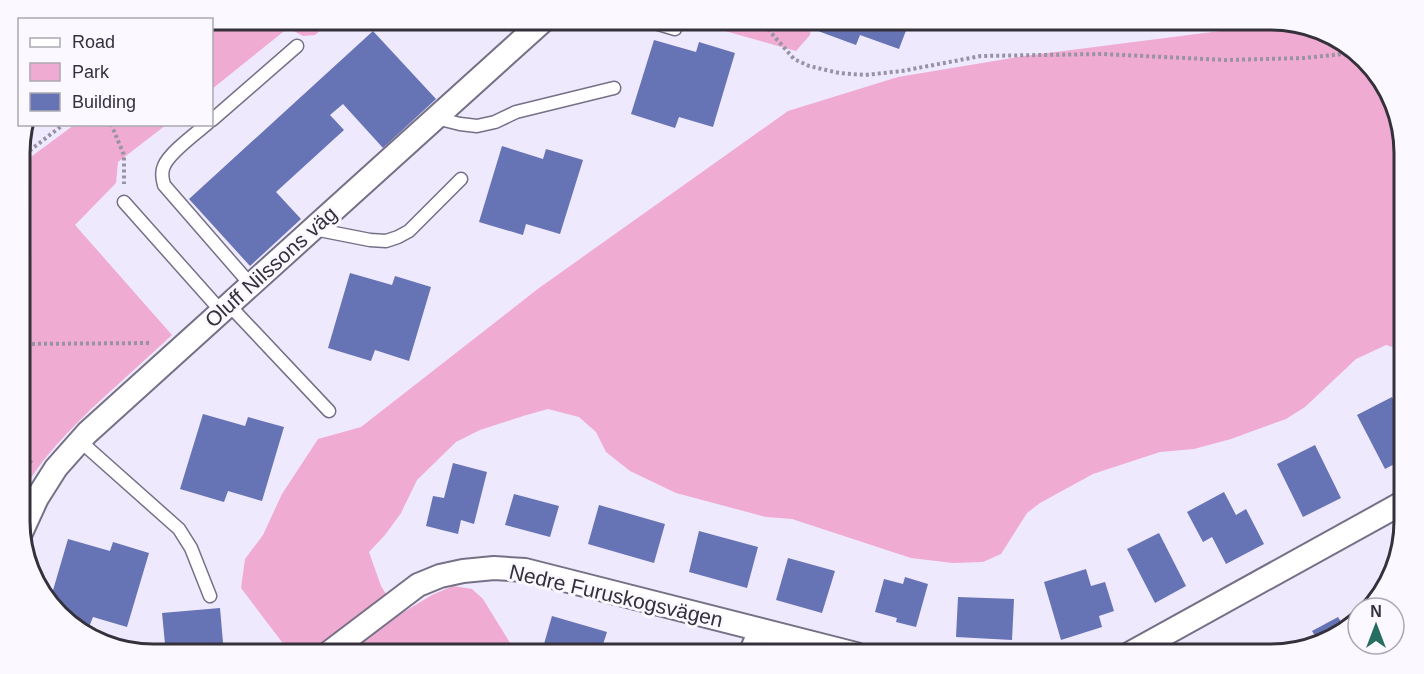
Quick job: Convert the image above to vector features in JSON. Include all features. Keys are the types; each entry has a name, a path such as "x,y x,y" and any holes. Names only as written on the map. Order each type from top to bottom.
{"street":[{"name":"Oluff Nilssons väg","path":"30,513 56,468 87,433 533,30"},
{"path":"1148,644 1394,508"},
{"name":"Nedre Furuskogsvägen","path":"340,644 418,585 440,576 494,568 525,570 816,644"},
{"path":"754,644 760,630"}],"lane":[{"path":"213,119 297,46"},
{"path":"436,118 477,126 495,122 516,112 614,88"},
{"path":"205,126 168,158 163,167 164,185 251,285"},
{"path":"314,229 370,240 386,241 398,237 409,231 461,179"},
{"path":"124,202 329,411"},
{"path":"80,441 179,529 191,548 210,596"}],"path":[{"path":"769,30 794,59 809,66 839,73 865,75 902,71 981,56 1102,54 1226,60 1304,58 1344,54"},
{"path":"30,150 61,126"},
{"path":"112,126 124,155 124,202"},
{"path":"30,344 123,342 187,344"}],"green space":[{"path":"213,30 286,30 213,88"},
{"path":"292,30 321,30 315,35 303,36"},
{"path":"721,30 811,30 810,35 796,51"},
{"path":"1228,30 1295,32 1318,39 1346,55 1369,78 1378,91 1390,121 1393,137 1394,348 1386,345 1356,359 1305,407 1286,419 1231,439 1194,449 1160,452 1093,474 1040,503 1027,513 1001,554 983,562 953,563 911,558 792,519 766,517 676,493 630,471 606,452 596,432 579,417 548,409 480,430 456,442 417,480 401,513 369,552 381,586 399,615 432,595 453,586 472,589 483,599 511,644 283,644 241,588 245,559 263,535 282,494 318,439 361,427 539,288 788,111 898,77 1024,56"},
{"path":"73,126 165,126 118,162 116,183 75,225 172,335 90,410 61,440 30,480 30,158"}],"building":[{"path":"906,30 899,49 860,35 856,45 818,31"},
{"path":"373,31 436,99 383,148 343,104 330,115 344,130 276,192 301,219 250,266 189,199"},
{"path":"654,40 696,52 699,42 735,53 713,127 679,117 675,128 631,114"},
{"path":"502,146 543,159 546,149 583,160 560,234 526,224 523,235 479,222"},
{"path":"350,273 392,285 395,276 431,287 409,361 375,350 371,361 328,348"},
{"path":"1392,397 1394,401 1394,464 1385,469 1357,415"},
{"path":"203,414 245,426 248,417 284,427 262,501 228,491 224,502 180,489"},
{"path":"1315,445 1341,498 1303,517 1277,464"},
{"path":"453,463 487,472 474,524 461,520 458,534 426,526 433,496 444,498"},
{"path":"1224,492 1236,515 1246,509 1264,544 1226,564 1212,537 1203,542 1187,512"},
{"path":"514,494 559,506 550,537 505,525"},
{"path":"599,505 665,524 654,563 588,544"},
{"path":"699,531 758,547 747,588 689,572"},
{"path":"1159,533 1186,586 1155,603 1127,549"},
{"path":"68,539 110,551 113,542 149,553 127,627 93,617 89,627 66,608 52,592"},
{"path":"788,558 835,571 822,613 776,600"},
{"path":"1086,569 1091,586 1105,582 1114,611 1099,616 1102,627 1061,640 1044,582"},
{"path":"905,577 928,584 916,627 896,622 897,618 875,612 884,579 903,584"},
{"path":"958,597 1014,599 1012,640 956,637"},
{"path":"220,608 223,644 165,644 162,613"},
{"path":"552,616 607,632 603,644 544,644"},
{"path":"1338,617 1341,622 1315,636 1312,631"}]}
